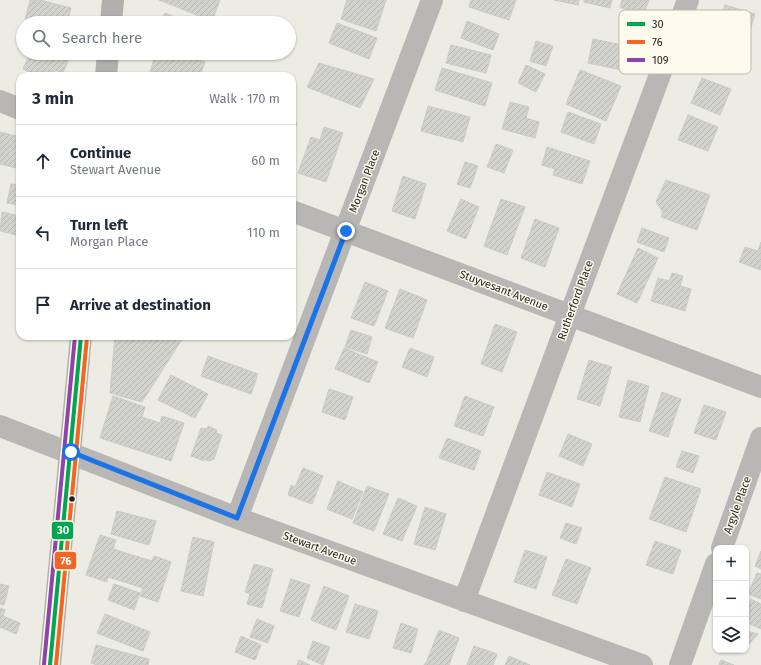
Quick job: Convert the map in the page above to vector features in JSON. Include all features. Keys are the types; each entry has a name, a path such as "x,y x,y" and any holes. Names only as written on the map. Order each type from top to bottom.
{"main road":[{"path":"112,16 113,0"},
{"path":"106,72 107,60"},
{"path":"50,665 81,340"}],"street":[{"name":"Morgan Place","path":"237,518 432,0"},
{"name":"Rutherford Place","path":"684,10 688,0"},
{"name":"Rutherford Place","path":"464,601 660,74"},
{"path":"0,101 16,107"},
{"name":"Stuyvesant Avenue","path":"296,212 761,387"},
{"name":"Stewart Avenue","path":"0,426 71,452 237,518 642,665"},
{"name":"Argyle Place","path":"723,545 761,438"},
{"path":"680,665 713,572"}],"building":[{"path":"30,0 40,0 71,8 69,16 26,16"},
{"path":"159,0 220,0 214,16 199,16"},
{"path":"347,0 386,0 376,31 341,19"},
{"path":"471,0 516,0 509,20 469,7"},
{"path":"554,0 579,0 578,5"},
{"path":"584,0 612,0 610,8 584,2"},
{"path":"622,0 649,0 645,10 628,10 620,7"},
{"path":"725,5 742,10 724,10"},
{"path":"165,13 172,16 164,16"},
{"path":"751,13 755,14 751,28"},
{"path":"467,21 499,34 493,50 461,38"},
{"path":"337,23 377,38 369,59 329,43"},
{"path":"593,39 619,44 619,69 588,63"},
{"path":"536,41 553,46 546,66 530,61"},
{"path":"451,45 491,55 486,73 446,63"},
{"path":"27,60 68,60 63,72 55,70 54,72 29,72 23,69"},
{"path":"154,60 199,60 205,62 201,72 150,72"},
{"path":"319,63 374,79 360,108 307,87"},
{"path":"526,65 545,74 536,92 518,83"},
{"path":"442,68 492,83 485,106 435,90"},
{"path":"580,70 621,86 606,121 566,104"},
{"path":"702,78 731,89 720,115 691,103"},
{"path":"510,102 529,107 526,118 539,122 535,138 502,129"},
{"path":"428,106 470,117 463,142 421,131"},
{"path":"568,112 601,124 594,144 561,132"},
{"path":"688,115 718,127 708,151 678,140"},
{"path":"324,127 343,133 326,182 298,173 311,137 320,140"},
{"path":"0,132 16,136 16,168 0,164"},
{"path":"496,144 513,150 504,173 487,167"},
{"path":"547,147 590,161 582,184 553,175 555,169 542,165"},
{"path":"465,162 478,166 470,188 457,184"},
{"path":"403,176 426,184 415,219 392,211"},
{"path":"666,180 710,195 697,230 661,217 663,212 656,202"},
{"path":"11,184 16,185 16,204 7,203"},
{"path":"461,199 479,207 466,239 447,231"},
{"path":"501,199 525,207 507,255 484,246"},
{"path":"2,212 16,215 16,235 0,231"},
{"path":"535,219 559,228 545,267 521,258"},
{"path":"642,228 669,238 664,252 637,242"},
{"path":"761,242 761,270 739,262 745,247 758,251"},
{"path":"638,248 658,258 637,303 617,294"},
{"path":"672,273 683,276 680,286 691,289 685,311 651,301 658,278 669,281"},
{"path":"365,282 388,291 374,326 351,318"},
{"path":"400,289 427,300 413,338 385,328"},
{"path":"495,324 517,332 502,372 481,364"},
{"path":"351,330 372,337 367,354 345,347"},
{"path":"115,340 181,340 142,402 110,393"},
{"path":"344,348 378,362 369,383 335,369"},
{"path":"410,348 434,357 427,377 402,367"},
{"path":"208,356 258,374 251,394 201,376"},
{"path":"589,360 612,367 600,406 577,399"},
{"path":"171,375 208,394 195,418 158,400"},
{"path":"628,380 649,386 640,422 619,417"},
{"path":"329,389 353,397 345,420 322,412"},
{"path":"662,392 681,399 668,437 649,431"},
{"path":"113,396 145,407 142,417 160,423 162,416 184,423 171,461 100,438"},
{"path":"465,396 494,407 483,436 454,426"},
{"path":"704,405 726,412 716,440 694,433"},
{"path":"208,426 217,430 216,433 222,435 214,459 209,461 204,459 204,461 191,456 201,428 207,429"},
{"path":"568,434 592,444 583,466 559,456"},
{"path":"447,438 481,451 474,470 439,458"},
{"path":"682,451 699,456 693,473 676,467"},
{"path":"303,468 323,476 312,504 288,495 291,485 295,487"},
{"path":"547,472 580,484 572,507 539,495"},
{"path":"665,477 701,489 686,532 649,519"},
{"path":"338,481 363,492 352,519 327,509"},
{"path":"367,486 389,494 374,531 353,523"},
{"path":"398,498 417,506 402,541 383,534"},
{"path":"425,507 446,514 435,550 414,544"},
{"path":"117,511 156,521 149,545 111,534"},
{"path":"566,523 582,528 576,544 560,538"},
{"path":"100,535 116,540 113,549 152,561 154,556 171,562 158,602 140,596 143,588 108,577 107,582 86,575"},
{"path":"193,537 214,542 203,596 181,591"},
{"path":"655,541 681,550 673,574 646,565"},
{"path":"525,550 547,557 536,589 514,582"},
{"path":"761,551 761,569 755,566"},
{"path":"566,559 591,568 577,604 552,595"},
{"path":"254,564 273,569 262,608 247,604 250,594 245,592"},
{"path":"757,573 761,574 761,599 749,594"},
{"path":"291,579 310,585 299,617 280,611"},
{"path":"0,584 9,586 4,605 0,604"},
{"path":"114,584 140,593 134,610 108,600"},
{"path":"324,586 349,596 336,630 311,620"},
{"path":"751,599 761,604 761,629 749,623 749,603"},
{"path":"355,604 378,611 369,639 346,632"},
{"path":"0,608 5,610 3,616 20,623 16,634 0,627"},
{"path":"105,614 150,632 143,651 97,633"},
{"path":"257,619 274,626 268,643 250,637"},
{"path":"401,623 418,629 411,653 393,648"},
{"path":"439,630 459,638 449,665 424,665 426,663"},
{"path":"749,632 758,634 749,644"},
{"path":"241,636 261,645 255,660 235,652"},
{"path":"313,641 330,647 323,665 307,658"},
{"path":"96,645 149,659 148,665 97,665 91,663"},
{"path":"474,646 497,654 493,665 467,665"},
{"path":"509,656 530,665 505,665"},
{"path":"299,660 310,665 297,665"},
{"path":"721,660 734,665 719,665"}],"transit line":[{"name":"109","path":"44,664 75,340"},
{"name":"30","path":"50,665 81,340"},
{"name":"76","path":"56,665 87,340"}],"route":[{"path":"71,452 237,518 346,231"}]}
